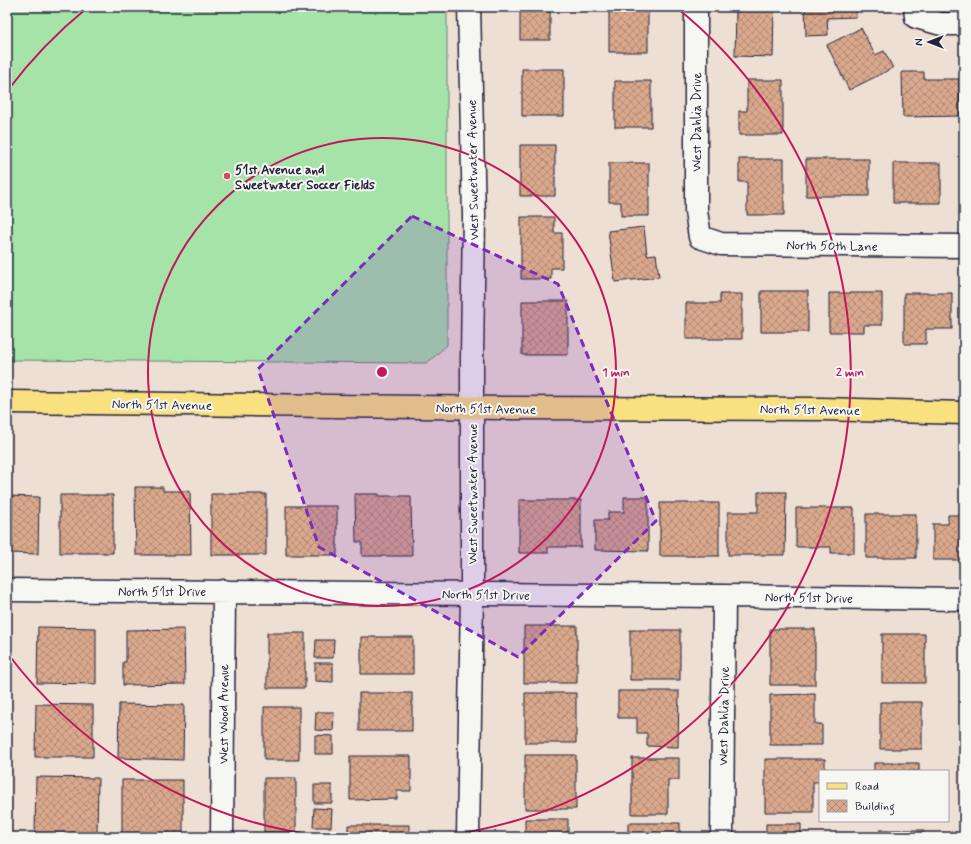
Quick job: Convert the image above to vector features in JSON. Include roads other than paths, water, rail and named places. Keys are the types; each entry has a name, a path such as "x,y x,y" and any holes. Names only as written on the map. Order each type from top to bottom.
{"main road":[{"name":"North 51st Avenue","path":"7,402 472,408 815,409 964,413"}],"street":[{"name":"West Sweetwater Avenue","path":"468,837 472,594 474,216 469,7"},
{"name":"West Dahlia Drive","path":"696,7 696,211 700,237"},
{"path":"916,12 941,24 964,24"},
{"name":"North 50th Lane","path":"700,237 720,244 964,246"},
{"name":"North 51st Drive","path":"7,590 964,599"},
{"name":"West Wood Avenue","path":"222,837 224,591"},
{"name":"West Dahlia Drive","path":"722,837 724,596"}],"place":[{"name":"51st Avenue and Sweetwater Soccer Fields","path":"227,176"}]}
